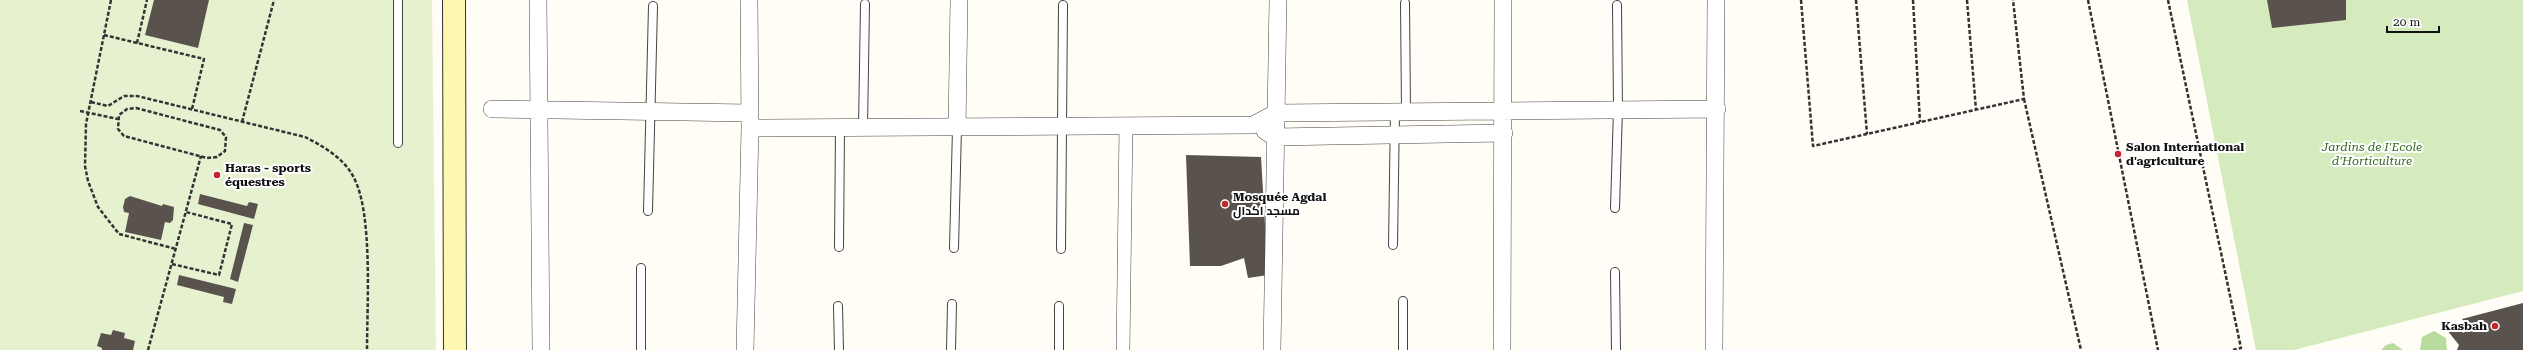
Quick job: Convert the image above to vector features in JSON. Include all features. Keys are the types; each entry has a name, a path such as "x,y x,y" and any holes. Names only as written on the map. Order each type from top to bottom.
{"main road":[{"path":"454,0 455,350"}],"street":[{"path":"538,0 541,350"},
{"path":"745,350 750,120 749,0"},
{"path":"957,128 959,0"},
{"path":"1272,350 1278,0"},
{"path":"1502,350 1504,133 1503,0"},
{"path":"1714,350 1717,109 1716,0"},
{"path":"492,109 651,112 840,128 1253,125 1276,113 1717,109"},
{"path":"1253,125 1275,137 1504,133"},
{"path":"1123,350 1126,126"}],"lane":[{"path":"398,0 398,143"},
{"path":"1393,245 1394,136 1401,111 1405,3"},
{"path":"863,128 865,4"},
{"path":"1061,249 1063,5"},
{"path":"1615,208 1618,109 1617,5"},
{"path":"648,211 653,6"},
{"path":"839,246 840,128"},
{"path":"954,248 957,128"},
{"path":"641,268 641,350"},
{"path":"1615,272 1616,350"},
{"path":"1403,301 1403,350"},
{"path":"951,350 952,304"},
{"path":"838,306 839,350"},
{"path":"1059,306 1059,350"}],"path":[{"path":"111,0 88,112 84,139 85,166 92,194 106,220 119,234 176,249"},
{"path":"137,43 148,0"},
{"path":"242,122 274,0"},
{"path":"1801,0 1813,146 2024,99"},
{"path":"1856,0 1868,134"},
{"path":"1914,0 1920,122"},
{"path":"1967,0 1976,110"},
{"path":"2013,0 2024,99 2081,350"},
{"path":"2088,0 2158,350"},
{"path":"2168,0 2241,348 2233,350"},
{"path":"104,35 204,59 192,109"},
{"path":"91,102 108,106 124,96 137,96 306,137 319,144 344,165 354,176 364,204 366,223 367,350"},
{"path":"127,108 136,108 220,130 226,137 225,151 212,158 124,136 118,129 118,119 127,108"},
{"path":"80,111 118,119"},
{"path":"148,350 201,156"},
{"path":"172,264 219,275 232,224 186,212"}],"green space":[{"name":"Haras - sports équestres","path":"0,0 432,0 436,350 0,350"},
{"name":"Jardins de I'Ecole d'Horticulture","path":"2187,0 2523,0 2523,291 2294,350 2256,350"},
{"path":"2434,331 2446,338 2447,350 2420,350 2422,337"},
{"path":"2393,343 2403,350 2381,350 2386,345"}],"building":[{"path":"154,0 209,0 198,48 145,35"},
{"path":"2267,0 2346,0 2346,20 2272,28"},
{"name":"Mosquée Agdal مسجد اكدال","path":"1186,155 1261,157 1268,275 1248,278 1244,258 1221,266 1190,266"},
{"path":"200,194 247,206 249,202 258,204 254,219 198,204"},
{"path":"130,196 162,206 163,204 174,207 173,220 170,223 165,222 161,240 125,232 129,213 124,212 123,207 125,199"},
{"path":"244,223 253,225 238,282 230,279"},
{"path":"179,275 236,289 232,304 223,302 224,297 177,285"},
{"name":"Kasbah","path":"2523,303 2523,350 2457,350 2459,345 2447,330 2456,323 2463,333 2469,329 2462,319"},
{"path":"113,330 125,333 124,338 135,341 133,350 102,350 102,348 97,346 101,333 111,335"}],"place":[{"name":"Salon International d'agriculture","path":"2118,154"},
{"name":"Haras - sports équestres","path":"217,175"},
{"name":"Mosquée Agdal مسجد اكدال","path":"1225,204"},
{"name":"Kasbah","path":"2495,326"}]}
